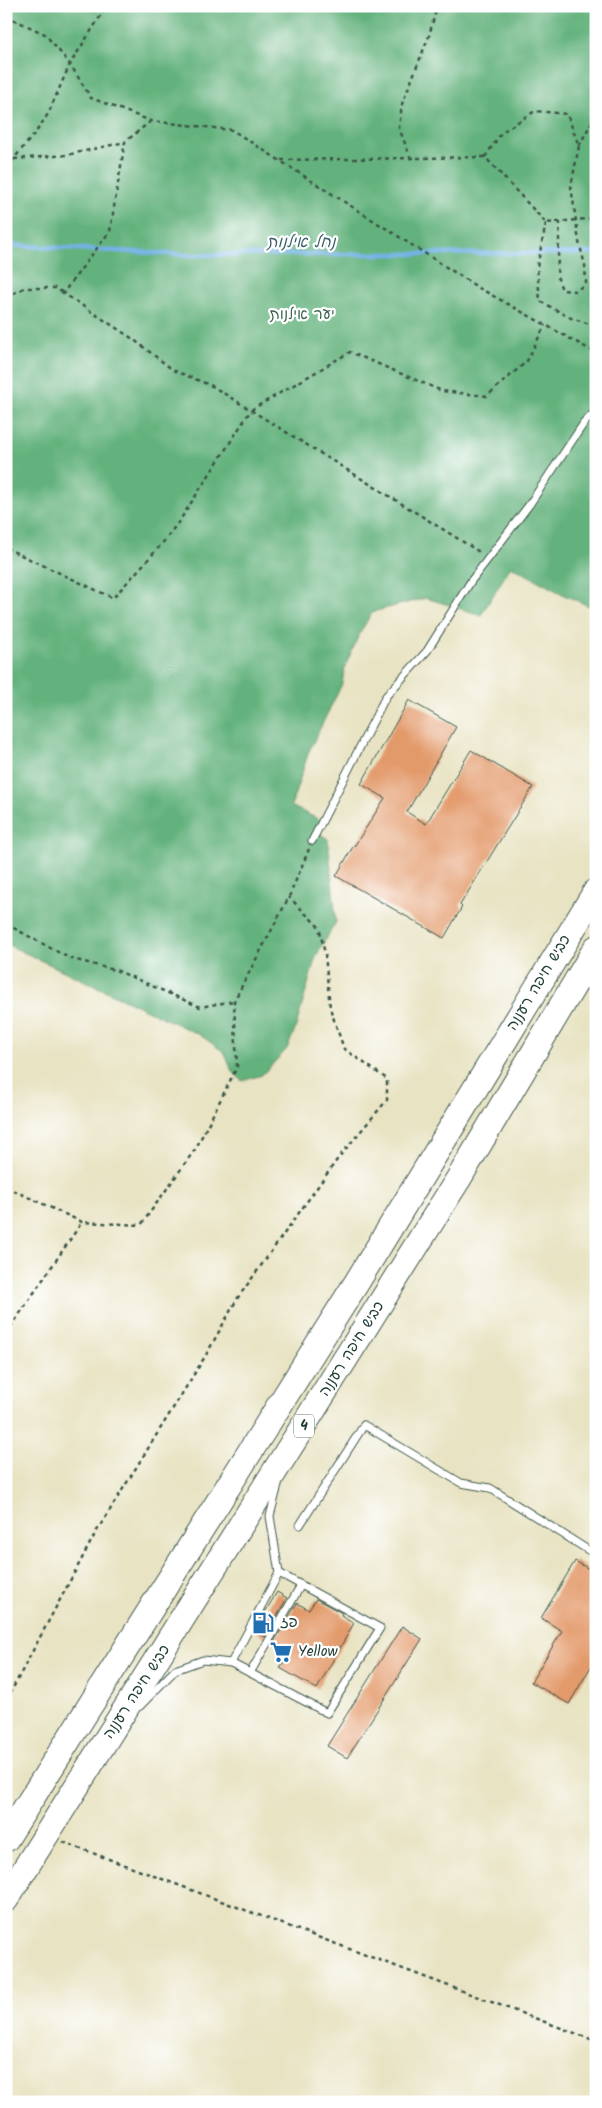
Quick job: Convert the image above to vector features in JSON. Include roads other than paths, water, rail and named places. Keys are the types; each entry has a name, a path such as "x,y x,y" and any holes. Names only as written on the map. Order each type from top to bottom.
{"highway":[{"name":"כביש חיפה רעננה","path":"6,1839 357,1282 596,891"},
{"name":"כביש חיפה רעננה","path":"6,1899 459,1178 596,948"}],"lane":[{"path":"312,841 386,696 427,651 471,581 529,504 584,423 596,411"},
{"path":"300,1524 364,1424 460,1483 490,1488 596,1555"},
{"path":"231,1662 279,1573 270,1516 287,1453"},
{"path":"136,1710 175,1670 203,1660 231,1662 328,1713 380,1628 279,1573"},
{"path":"250,1673 301,1585"},
{"path":"103,1744 129,1717"}],"waterway":[{"name":"נחל אילנות","path":"6,245 190,255 596,253"}],"place":[{"name":"פז","path":"263,1623"},
{"name":"Yellow","path":"281,1652"}],"park label":[{"name":"יער אילנות","path":"302,315"}]}
